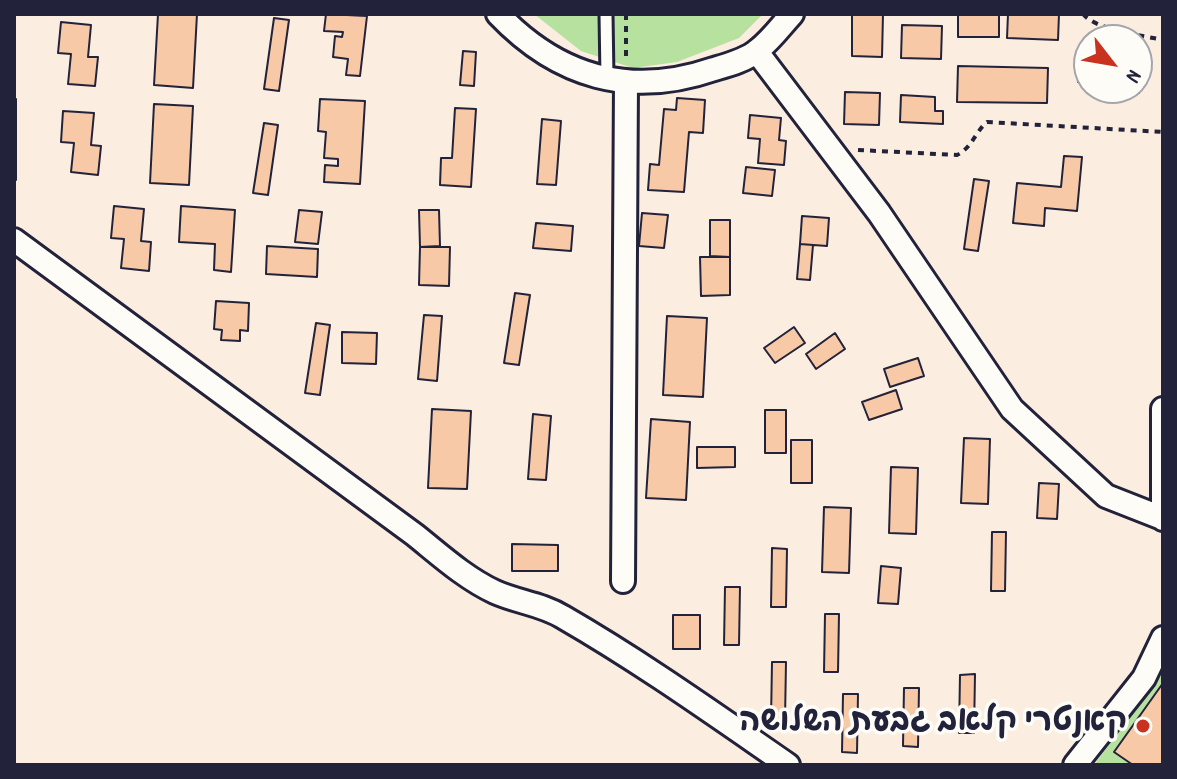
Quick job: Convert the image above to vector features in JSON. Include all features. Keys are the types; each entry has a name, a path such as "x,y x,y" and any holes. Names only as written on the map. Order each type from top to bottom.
{"street":[{"path":"498,14 527,43 551,58 616,80 652,83 696,76 757,52 792,14"},
{"path":"757,52 879,213 1012,409 1106,496 1162,518 1163,409"},
{"path":"616,80 623,581"},
{"path":"14,240 463,573 496,593 560,614 788,765"},
{"path":"1075,765 1144,678 1163,638"}],"lane":[{"path":"606,14 616,80"}],"path":[{"path":"616,80 626,14"},
{"path":"1083,14 1089,22 1101,26 1163,40"},
{"path":"830,149 957,155 967,150 979,129 987,122 1163,132"}],"green space":[{"path":"534,14 763,14 739,38 677,62 633,68 581,51"},
{"name":"קאנטרי קלאב גבעת השלושה","path":"1163,665 1163,765 1094,765 1152,686"}],"building":[{"path":"158,14 197,14 193,88 154,85"},
{"path":"326,14 367,16 360,76 346,75 348,59 333,57 335,36 342,37 343,32 324,31"},
{"path":"852,14 883,14 882,57 852,56"},
{"path":"958,14 999,14 999,37 958,37"},
{"path":"1008,14 1059,14 1058,40 1007,38"},
{"path":"274,18 289,20 279,91 264,89"},
{"path":"61,22 91,25 88,57 98,57 95,86 68,84 71,54 58,53"},
{"path":"902,25 942,26 941,59 901,58"},
{"path":"463,51 476,52 474,86 460,85"},
{"path":"958,66 1048,68 1047,103 957,102"},
{"path":"845,92 880,93 879,125 844,124"},
{"path":"901,95 935,97 935,111 943,111 943,124 900,122"},
{"path":"677,98 705,100 703,133 689,132 684,192 648,190 650,164 659,165 664,109 676,110"},
{"path":"16,99 16,180 14,180"},
{"path":"320,99 365,101 360,184 324,182 325,165 338,166 338,159 324,158 326,132 318,131"},
{"path":"154,104 193,106 189,185 150,183"},
{"path":"455,108 476,109 471,187 440,185 441,158 452,158"},
{"path":"63,111 94,113 91,145 101,146 98,175 71,172 74,143 61,142"},
{"path":"750,115 781,118 779,140 786,141 784,165 758,163 760,139 748,138"},
{"path":"542,119 561,121 556,185 537,184"},
{"path":"264,123 278,125 268,195 253,193"},
{"path":"1064,156 1082,157 1077,211 1045,208 1044,226 1013,223 1017,183 1061,187"},
{"path":"746,167 775,170 772,196 743,193"},
{"path":"974,179 989,181 978,251 964,249"},
{"path":"114,206 144,209 141,241 151,242 149,271 121,268 124,239 111,238"},
{"path":"181,206 235,210 231,272 214,270 215,244 179,242"},
{"path":"299,210 322,212 318,244 295,242"},
{"path":"419,210 439,210 440,246 420,247"},
{"path":"642,213 668,215 664,248 639,246"},
{"path":"802,216 829,218 827,246 800,244"},
{"path":"710,220 730,220 730,257 710,256"},
{"path":"536,223 573,226 571,251 533,248"},
{"path":"800,244 813,245 810,280 797,279"},
{"path":"267,246 318,249 317,277 266,274"},
{"path":"420,247 450,247 449,286 419,285"},
{"path":"700,257 730,257 730,295 701,296"},
{"path":"515,293 530,295 519,365 504,363"},
{"path":"216,301 249,303 248,331 240,330 240,341 221,340 222,330 214,329"},
{"path":"424,315 442,316 437,381 418,379"},
{"path":"667,316 707,318 703,397 663,395"},
{"path":"316,323 330,325 320,395 305,393"},
{"path":"794,327 805,343 775,363 764,348"},
{"path":"342,332 377,333 376,364 342,363"},
{"path":"835,333 845,349 816,369 806,354"},
{"path":"918,358 924,376 890,387 884,369"},
{"path":"896,390 902,409 869,420 862,402"},
{"path":"432,409 471,411 467,489 428,488"},
{"path":"765,410 786,410 786,453 765,453"},
{"path":"533,414 551,416 546,480 528,479"},
{"path":"651,419 690,422 686,500 646,498"},
{"path":"964,438 990,439 988,504 961,503"},
{"path":"791,440 812,440 812,483 791,483"},
{"path":"697,447 735,447 735,467 697,468"},
{"path":"891,467 918,468 916,534 889,533"},
{"path":"1039,483 1059,484 1057,519 1037,518"},
{"path":"824,507 851,508 849,573 822,572"},
{"path":"992,532 1006,532 1005,591 991,591"},
{"path":"512,544 558,545 558,571 512,571"},
{"path":"772,548 787,549 786,607 771,607"},
{"path":"881,566 901,568 898,604 878,603"},
{"path":"725,587 740,587 739,645 724,645"},
{"path":"825,614 839,614 838,672 824,672"},
{"path":"673,615 700,615 700,649 673,649"},
{"path":"772,662 786,662 785,720 771,720"},
{"path":"975,674 974,733 959,733 960,675"},
{"name":"קאנטרי קלאב גבעת השלושה","path":"1163,683 1163,765 1133,765 1114,752"},
{"path":"904,688 919,688 918,747 903,746"},
{"path":"843,694 858,694 857,753 842,752"}],"place":[{"name":"קאנטרי קלאב גבעת השלושה","path":"1143,726"}]}
